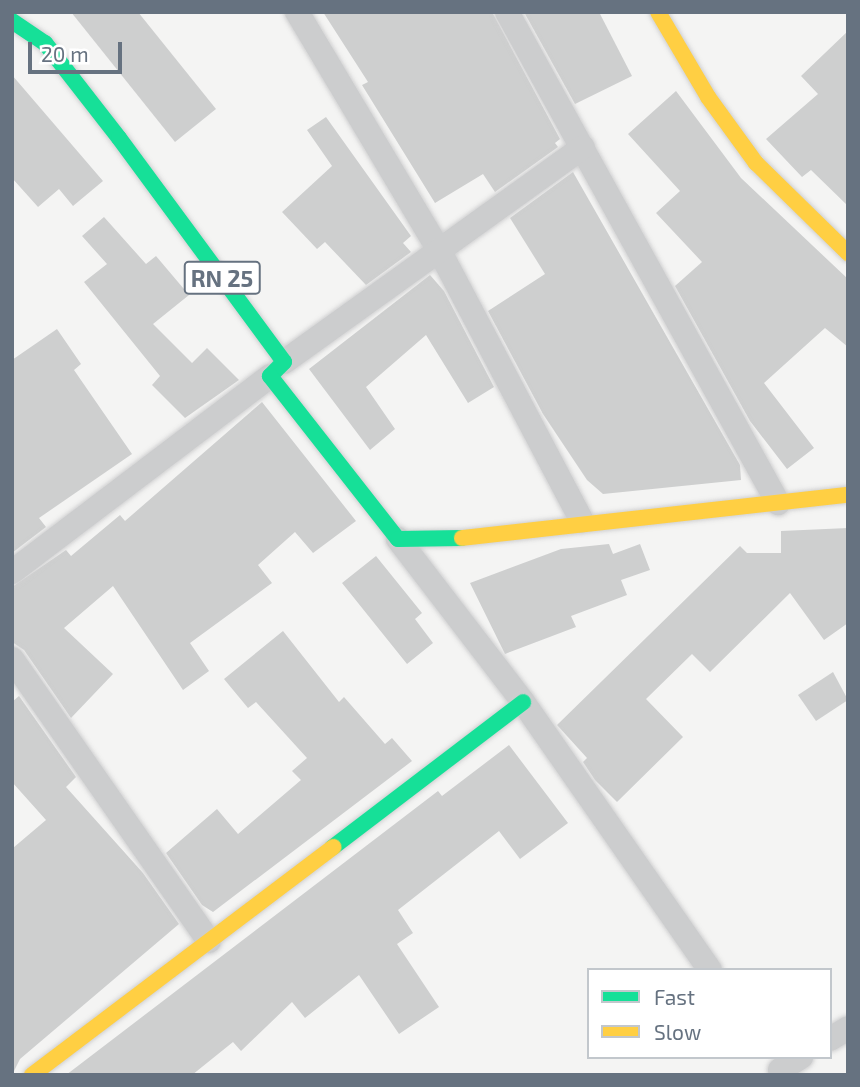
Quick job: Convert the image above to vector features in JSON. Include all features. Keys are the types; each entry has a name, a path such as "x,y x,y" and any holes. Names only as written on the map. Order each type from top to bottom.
{"main road":[{"path":"658,12 708,97 756,163 848,253"},
{"name":"RN 25","path":"12,21 53,54 398,539"},
{"path":"398,539 433,541 582,521 848,495"},
{"path":"32,1075 523,702"}],"street":[{"path":"297,12 439,250 582,521"},
{"path":"507,12 778,503"},
{"path":"12,572 277,369 583,147"},
{"path":"398,539 523,702 708,968"},
{"path":"12,659 209,941"},
{"path":"832,1038 848,1028"},
{"path":"775,1067 796,1059"}],"building":[{"path":"71,12 138,12 216,109 175,142"},
{"path":"323,12 492,12 560,139 555,143 558,147 495,192 483,174 435,203 362,85 368,82"},
{"path":"524,12 599,12 632,76 575,104"},
{"path":"848,31 848,206 811,170 802,177 766,139 818,94 801,76"},
{"path":"12,75 103,181 73,206 59,189 38,207 12,178"},
{"path":"676,91 741,178 848,279 848,347 825,328 764,383 814,448 787,469 750,421 675,286 702,262 656,213 680,191 628,134"},
{"path":"326,117 411,236 403,243 411,252 366,285 325,242 317,249 282,212 332,166 307,130"},
{"path":"573,172 740,465 741,480 603,494 587,480 543,414 488,311 545,274 510,218"},
{"path":"104,217 146,264 156,256 189,295 153,324 192,363 207,348 239,380 185,418 152,385 160,376 84,282 107,264 82,236"},
{"path":"430,275 444,291 494,387 468,403 426,335 366,387 395,429 370,450 309,369"},
{"path":"57,329 81,364 74,370 132,454 39,518 46,527 12,553 12,360"},
{"path":"262,402 356,521 313,553 295,532 258,565 272,583 190,643 209,671 183,690 113,586 64,628 113,674 71,718 24,650 12,642 12,587 66,550 71,556 120,515 125,521"},
{"path":"848,528 848,623 824,640 790,593 710,672 692,654 646,699 683,737 617,802 595,780 583,762 587,758 557,725 740,546 747,553 781,553 781,531"},
{"path":"609,544 613,554 640,544 650,570 621,580 627,595 571,616 576,627 505,654 470,583 561,549"},
{"path":"376,556 422,613 415,619 433,643 407,664 342,583"},
{"path":"283,631 339,702 344,697 385,744 392,738 412,761 213,912 202,905 166,853 217,809 238,834 301,780 292,771 307,758 256,702 248,708 224,679"},
{"path":"833,672 848,700 816,721 798,695"},
{"path":"19,696 76,777 66,787 143,873 179,924 20,1059 12,1075 13,848 46,820 12,782 12,702"},
{"path":"509,745 568,823 520,859 499,831 398,910 413,933 397,944 439,1007 399,1034 359,975 305,1018 292,1002 241,1051 233,1042 192,1075 66,1075 438,791 442,796"}],"traffic: fast":[{"path":"12,21 45,43 119,138 284,362 270,376 398,539 462,538"},
{"path":"333,847 523,702"}],"traffic: slow":[{"path":"658,12 708,97 756,163 848,253"},
{"path":"462,538 848,495"},
{"path":"32,1075 333,847"}]}
